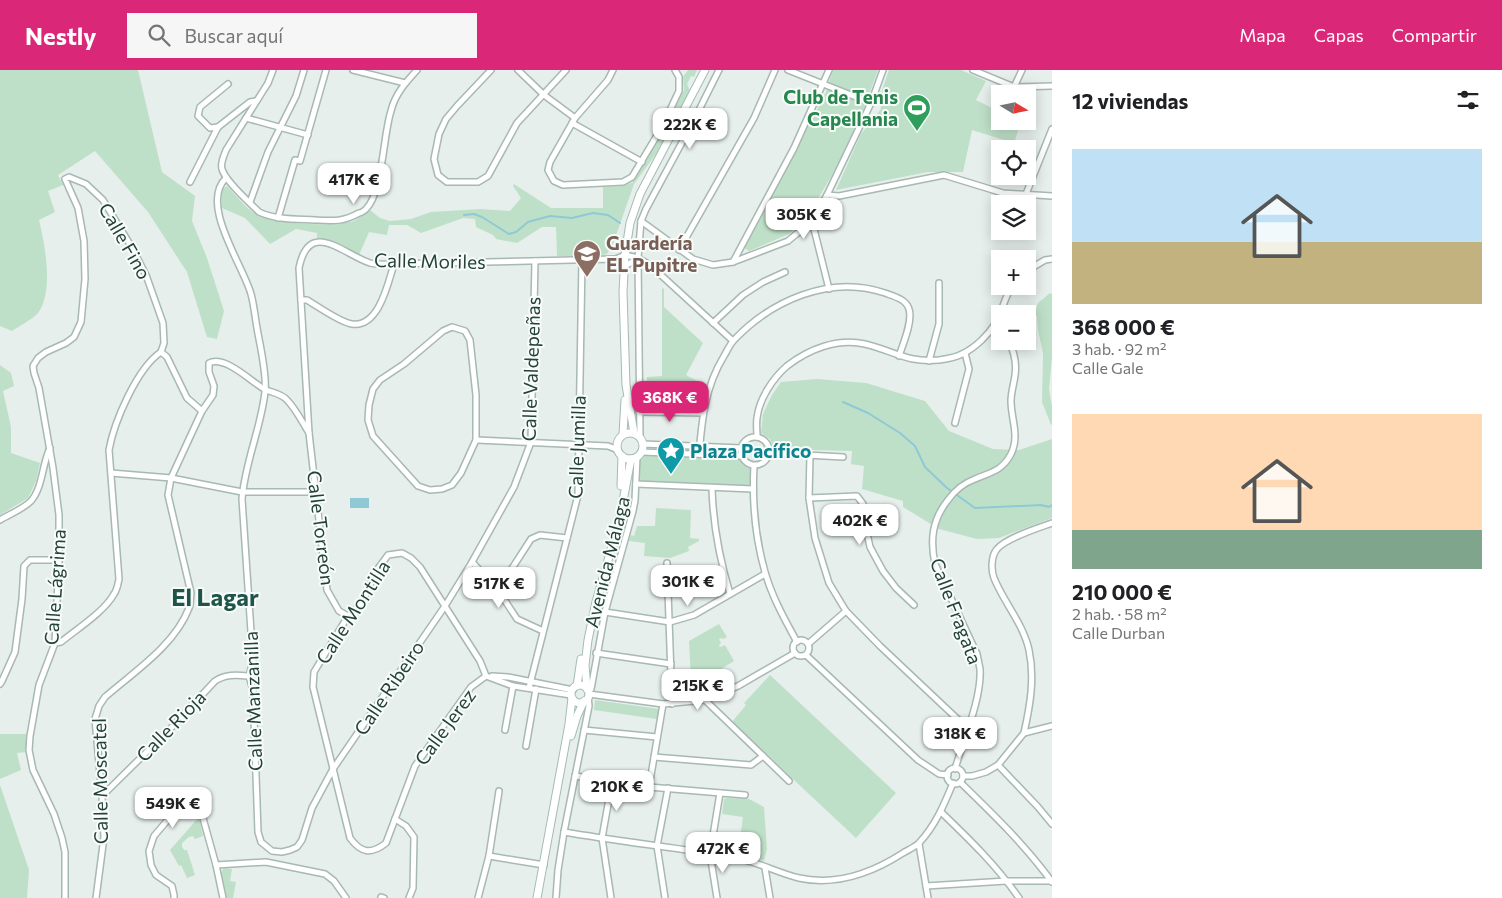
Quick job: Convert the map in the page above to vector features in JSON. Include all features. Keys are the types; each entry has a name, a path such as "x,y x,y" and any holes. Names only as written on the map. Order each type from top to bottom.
{"street":[{"path":"273,70 268,82 226,150 222,161 222,169 226,178 259,212 278,218 335,221 349,219 366,210 376,193 390,111 405,83 417,70"},
{"path":"250,202 268,152 296,96 304,70"},
{"path":"278,218 295,160 300,161 326,70"},
{"path":"355,70 405,83"},
{"path":"491,70 446,119 439,134 434,159 438,175 448,182 478,182 488,176 517,124 566,70"},
{"path":"518,70 574,120 642,162"},
{"path":"613,70 608,80 574,120 550,162 548,170 554,181 563,185 623,182 632,177 662,127 679,91 679,77 675,70"},
{"path":"619,450 623,434 626,385 624,265 631,219 640,194 705,70"},
{"path":"539,898 572,730 591,689 596,653 605,612 632,511 638,453 638,258 641,221 694,122 719,70"},
{"path":"679,250 754,118 775,70"},
{"path":"788,70 871,102"},
{"path":"733,262 794,148 829,70"},
{"path":"641,221 693,259 713,265 733,262 788,241 812,221 871,102 883,70"},
{"path":"972,70 1007,85"},
{"path":"1015,85 1022,70"},
{"path":"228,84 200,107 198,116 210,128 218,126 250,102 256,101"},
{"path":"1036,87 1052,86"},
{"path":"246,118 308,135"},
{"path":"190,182 218,126"},
{"path":"1026,194 1052,129"},
{"path":"826,195 839,196 944,174 1002,192 1052,196"},
{"name":"Calle Fino","path":"50,448 33,366 38,358 46,352 66,343 74,337 81,322 85,279 84,241 78,208 65,179 69,176 86,184 103,200 131,246 146,275 163,323 164,344 161,352"},
{"name":"Calle Manzanilla","path":"226,178 220,184 217,197 218,209 230,248 251,293 262,358 265,390 261,415 244,481 242,499 253,661 249,676 254,690 256,820 261,842 266,848 282,852 297,846 302,840 312,808 333,769"},
{"path":"812,221 829,288"},
{"name":"Calle Moriles","path":"309,433 299,268 302,254 308,246 320,242 329,244 371,263 616,259 624,265"},
{"path":"616,259 625,254 638,258 650,265 733,341"},
{"path":"624,265 638,258"},
{"path":"1036,265 1044,260 1052,259"},
{"name":"Calle Jumilla","path":"530,688 578,495 582,260"},
{"name":"Calle Valdepeñas","path":"445,606 514,487 531,442 535,261"},
{"path":"301,300 307,300 353,325 363,322 375,313 381,303 394,264"},
{"path":"713,323 743,295 763,282 785,272"},
{"path":"929,361 939,324 939,283"},
{"path":"699,454 703,414 719,364 733,341 761,316 780,304 802,295 829,288 879,291 900,299 909,306 911,316 899,356"},
{"path":"452,327 465,331 470,340 476,395 476,440 461,473 452,485 442,489 430,490 418,486 373,436 368,420 368,405 373,389 380,380 404,364 443,331 452,327"},
{"path":"757,437 757,416 766,392 780,372 800,356 821,347 843,343 864,344 918,361 948,359 964,353 980,342 991,329"},
{"name":"Calle Fragata","path":"955,769 977,699 980,670 977,654 935,564 932,550 932,535 935,520 941,508 954,492 965,484 993,473 1004,464 1012,453 1015,428 1011,392 1015,374 1015,360 1012,350"},
{"path":"55,643 61,642 98,612 108,603 115,592 119,579 109,450 110,442 125,402 145,366 161,352 167,357 187,398 202,411"},
{"path":"955,423 969,369 964,353"},
{"name":"Calle Moscatel","path":"96,898 104,837 95,719 99,706 105,697 167,644 179,628 190,607 191,593 168,495 171,478 202,411 213,395 214,386 209,372 209,362 214,360 241,372 265,390"},
{"path":"626,385 637,435"},
{"path":"265,390 279,394 286,399 293,406 309,433"},
{"path":"639,412 703,414"},
{"name":"Calle Torreón","path":"309,433 327,590 339,611 348,616"},
{"path":"623,434 637,435"},
{"path":"757,437 766,442 770,453 768,459 763,464 754,466 748,464 741,456 741,448 747,439 757,437"},
{"path":"476,440 608,446 638,453 741,456"},
{"path":"638,453 700,446 741,448"},
{"path":"0,520 30,502 38,488 45,457 50,448"},
{"name":"Calle Lágrima","path":"50,448 59,515 55,643 39,685 29,750 33,770 54,814 62,838 65,852 65,898"},
{"name":"Avenida Málaga","path":"583,662 596,589 618,508 622,478 619,450"},
{"name":"Avenida Málaga","path":"583,662 596,602 638,453"},
{"path":"770,453 843,457"},
{"path":"810,455 809,498 814,538 829,583 846,611 880,646 967,728"},
{"path":"754,466 752,489 756,532 765,574 780,611 797,642"},
{"path":"111,473 171,478 242,492 316,492"},
{"path":"636,484 752,489"},
{"path":"712,488 719,556 730,594"},
{"path":"809,498 856,496 863,504 864,524 870,547 883,571 896,588 914,605"},
{"path":"952,783 956,784 962,779 986,772 998,765 1024,733 1030,703 1032,675 1029,650 1021,627 994,577 992,563 996,550 1005,542 1052,523"},
{"path":"498,590 531,539 540,535 567,538"},
{"name":"Calle Montilla","path":"333,769 313,687 314,672 348,616 356,611 377,570 388,555 402,553 411,558 420,567 480,661 486,676"},
{"path":"0,684 15,652 24,566 30,560 59,560"},
{"path":"472,562 498,590 517,619 543,631"},
{"path":"667,563 672,704"},
{"path":"605,612 670,622 694,615 765,574"},
{"name":"Calle Ribeiro","path":"333,769 445,606"},
{"path":"808,644 846,611"},
{"path":"795,653 793,648 797,642 804,641 808,644"},
{"path":"795,653 802,656 806,654 809,651 808,644"},
{"path":"596,653 671,664"},
{"path":"587,695 663,704 705,700 738,686 795,653"},
{"path":"806,654 918,760 939,774 948,775"},
{"path":"539,898 573,692 583,662"},
{"path":"556,898 564,832 589,706 583,662"},
{"name":"Calle Rioja","path":"102,796 173,726 215,681 223,676 249,676"},
{"path":"486,676 513,686 536,689 573,692 582,686 587,695"},
{"path":"486,676 531,681 573,692 579,703 587,695"},
{"name":"Calle Jerez","path":"333,769 350,838 357,847 367,851 378,849 386,843 415,766 471,687 486,676"},
{"path":"505,730 513,686"},
{"path":"526,746 536,689"},
{"path":"705,700 789,781"},
{"path":"649,786 663,704"},
{"path":"1024,733 1052,726"},
{"path":"584,730 658,738"},
{"path":"654,757 750,765 763,756"},
{"path":"998,765 1052,824"},
{"path":"952,783 949,781 949,772 955,769 961,771 962,779 1018,840 1052,881"},
{"path":"575,776 612,782 745,796"},
{"path":"612,782 602,838 612,898"},
{"path":"564,832 741,859 800,878 821,880 842,878 863,874 881,867 918,844 941,812 952,783"},
{"path":"665,898 657,846 668,788"},
{"path":"478,898 489,856 499,792"},
{"path":"174,898 172,886 156,874 151,865 149,852 154,836 190,794 196,793 216,865 222,898"},
{"path":"717,898 710,854 720,793"},
{"path":"941,812 1006,880 1018,898"},
{"path":"395,819 406,826 414,837 413,888 409,898"},
{"path":"918,844 928,898"},
{"path":"489,856 544,865"},
{"path":"216,865 266,862 325,874 334,881 346,898"},
{"path":"765,868 770,898"},
{"path":"926,886 1006,880 1052,881"}],"green space":[{"path":"0,70 138,70 162,172 195,196 192,221 207,258 224,311 217,339 207,337 187,272 148,212 95,151 58,175 63,185 48,191 55,212 39,220 47,268 46,293 43,304 38,313 12,331 0,326"},
{"path":"688,70 697,70 694,77 691,76 687,84 690,91 656,154 634,184 613,244 607,254 599,256 557,256 556,227 542,227 517,243 496,239 493,235 476,227 475,219 463,218 421,233 407,225 389,225 387,235 369,232 359,255 330,241 317,240 317,233 296,229 270,244 245,218 222,208 221,191 227,186 251,211 269,219 307,224 346,223 354,221 370,210 380,218 390,221 411,219 431,212 480,209 510,211 521,198 513,186 514,184 551,208 603,208 603,187 622,186 634,182 632,182 664,131 684,90 683,77"},
{"path":"833,70 878,70 863,111 836,168 808,216 789,234 749,251 744,248 826,92"},
{"name":"Club de Tenis Capellania","path":"889,70 961,70 986,81 976,100 991,108 991,130 1018,130 1015,140 1004,140 972,130 963,172 928,172 836,190 861,134 881,109 880,96"},
{"path":"662,288 664,289 664,307 703,343 686,375 706,386 705,390 661,389 661,381 647,381 647,377 662,376"},
{"path":"1050,293 1052,294 1052,357 1049,389 1052,407 1051,425 1042,402 1043,353 1036,316 1038,303"},
{"path":"0,365 11,373 14,386 3,391 11,427 11,453 40,463 36,481 28,498 0,515"},
{"path":"817,379 866,383 925,401 949,431 993,449 1019,450 1052,439 1052,518 999,538 977,539 939,529 903,507 903,501 862,489 864,466 851,464 852,451 774,449 770,439 761,433 763,414 772,395 781,382"},
{"path":"643,453 740,458 745,464 752,467 751,488 637,482 638,458"},
{"path":"656,508 691,510 690,538 699,539 699,541 688,547 689,551 670,558 644,556 645,543 629,541 631,535 634,536 637,526 655,526"},
{"path":"719,624 727,637 719,639 721,643 719,645 720,647 725,645 734,661 721,669 691,679 689,641"},
{"path":"770,675 896,793 856,838 732,722 746,705 744,703"},
{"path":"595,700 659,709 657,719 594,710"},
{"path":"0,734 26,734 27,752 17,753 21,770 0,779"},
{"path":"0,785 29,870 27,898 0,898"},
{"path":"724,799 749,799 764,807 767,849 764,861 738,852 743,817 722,814"},
{"path":"199,817 203,836 195,839 193,836 189,837 182,843 184,850 187,850 195,875 187,878 181,865 179,866 170,850"},
{"path":"224,868 232,869 230,881 236,882 233,898 226,898 220,874"}],"water":[{"path":"350,498 369,498 369,508 350,508"}],"waterway":[{"path":"464,215 474,214 482,217 509,234 516,232 528,222 550,216 572,218 593,213 608,215 620,223"},
{"path":"843,402 868,413 900,433 915,446 925,467 947,488 975,508 1041,505 1049,507 1052,505"}],"place":[{"name":"Club de Tenis Capellania","path":"917,132"},
{"name":"Guardería EL Pupitre","path":"587,278"},
{"name":"Plaza Pacífico","path":"671,475"}],"district":[{"name":"El Lagar","path":"215,598"}]}
